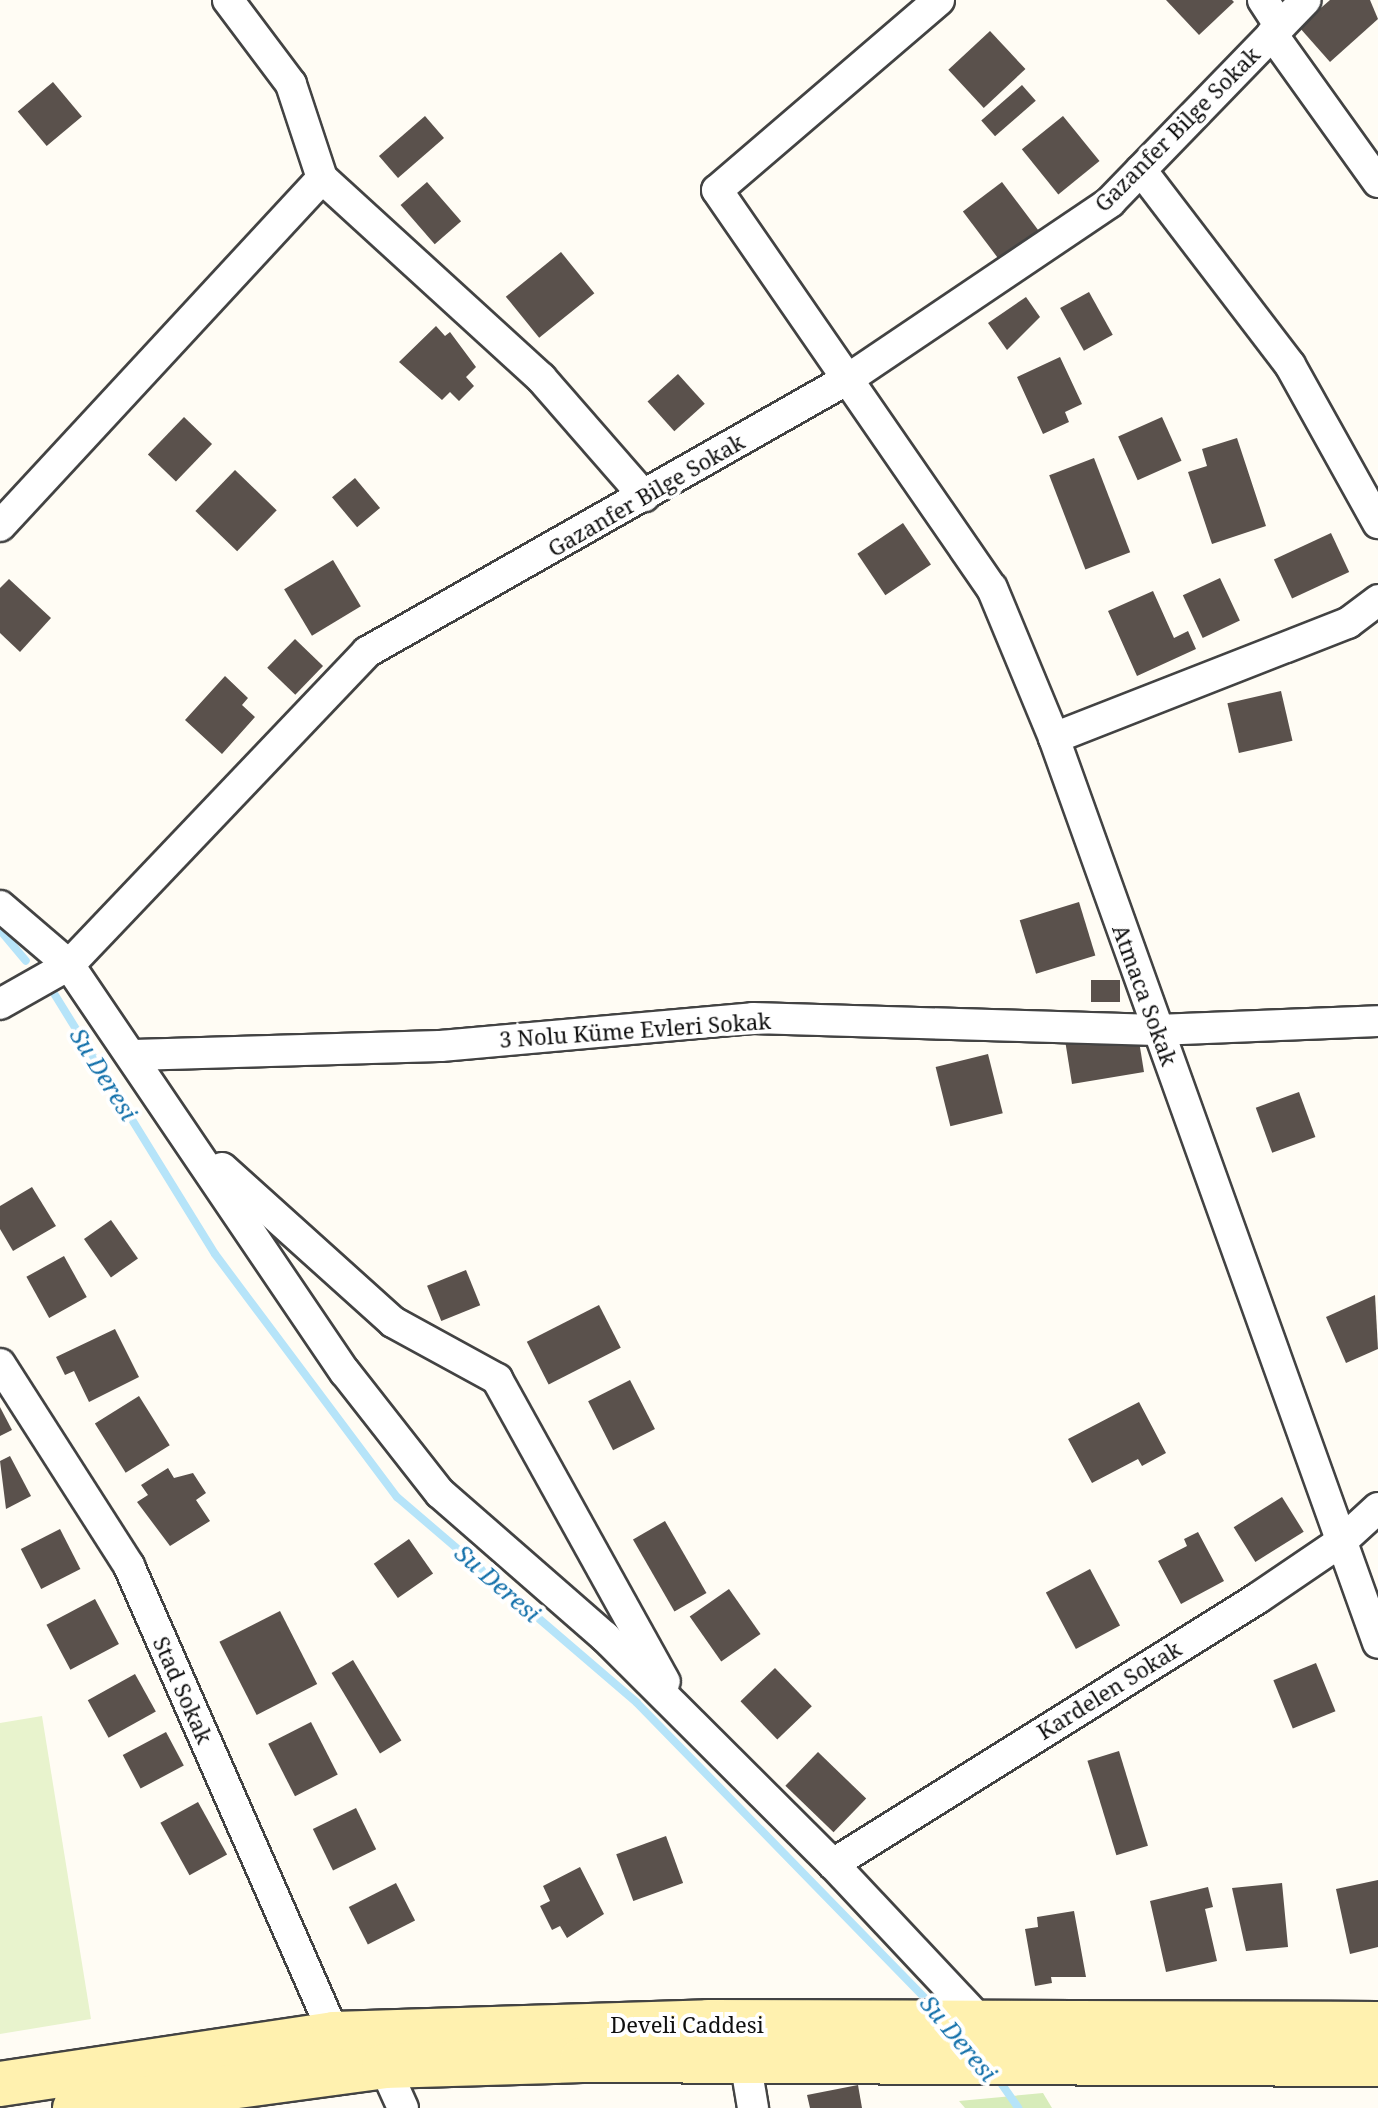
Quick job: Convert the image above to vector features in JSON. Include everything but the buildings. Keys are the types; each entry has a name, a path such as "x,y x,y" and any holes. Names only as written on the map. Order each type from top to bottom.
{"main road":[{"name":"Develi Caddesi","path":"0,2084 334,2034 708,2022 908,2026 982,2037 1378,2064"},
{"name":"Develi Caddesi","path":"75,2108 384,2066 745,2060 936,2061 982,2037 1378,2024"}],"street":[{"path":"228,0 291,84 322,178 541,378 644,496"},
{"path":"1263,0 1276,30 1378,182"},
{"name":"Gazanfer Bilge Sokak","path":"0,1004 69,965 367,652 851,377 1110,202 1306,0"},
{"name":"Atmaca Sokak","path":"920,6 717,190 851,377 992,588 1054,738 1378,1643"},
{"path":"1141,170 1290,365 1378,523"},
{"path":"0,526 322,178"},
{"path":"1054,738 1348,623 1378,600"},
{"path":"0,906 69,965 345,1372 440,1493 681,1712 833,1864 982,2037"},
{"name":"3 Nolu Küme Evleri Sokak","path":"132,1055 161,1059 441,1046 753,1018 1157,1030 1378,1021"},
{"path":"186,1135 393,1322 497,1379 681,1712"},
{"name":"Stad Sokak","path":"0,1364 129,1566 334,2034"},
{"name":"Kardelen Sokak","path":"833,1864 1342,1541 1378,1508"},
{"path":"745,2060 753,2108"},
{"path":"384,2066 403,2108"}],"green space":[{"path":"42,1716 91,2019 0,2034 0,1723"},
{"path":"1043,2093 1052,2108 965,2108 959,2101"}],"waterway":[{"name":"Su Deresi","path":"0,930 26,961"},
{"name":"Su Deresi","path":"55,995 215,1254 397,1497 637,1703 933,2006"},
{"name":"Su Deresi","path":"996,2076 1018,2108"}]}
